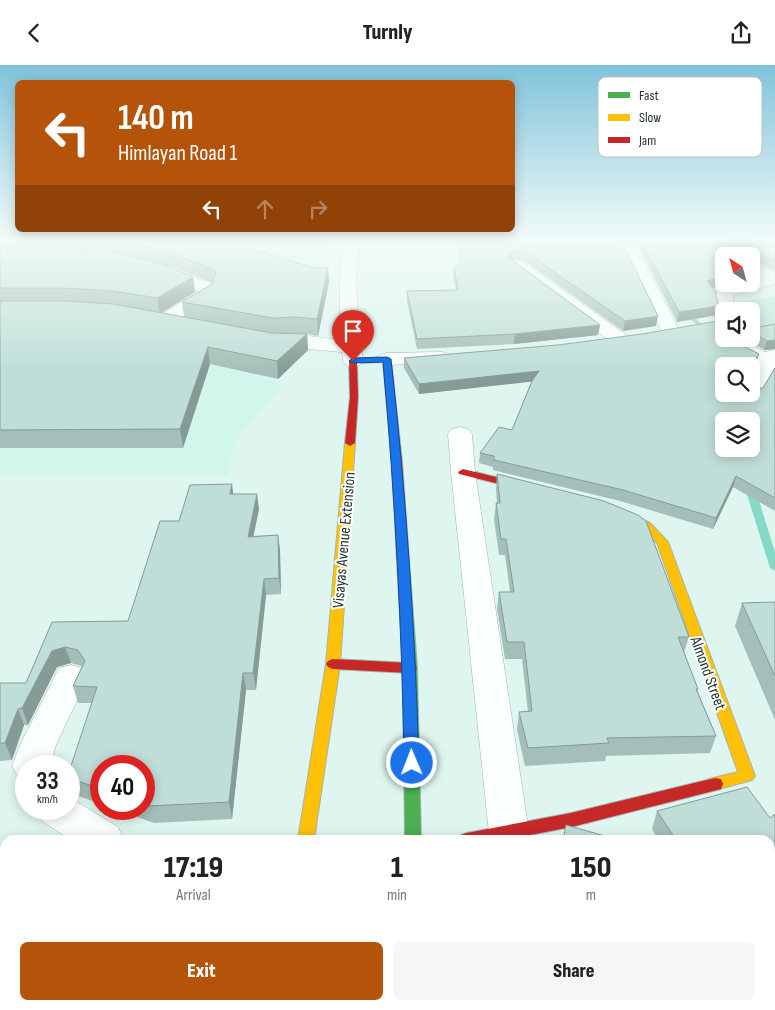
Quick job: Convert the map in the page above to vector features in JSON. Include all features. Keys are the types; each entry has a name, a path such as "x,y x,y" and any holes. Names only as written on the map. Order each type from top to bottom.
{"street":[{"path":"164,321 207,294 208,289 193,283"},
{"name":"Visayas Avenue Extension","path":"307,835 332,664 354,397 347,283"},
{"path":"550,283 644,334"},
{"path":"635,283 644,334"},
{"path":"145,318 191,326"},
{"path":"592,342 690,328"},
{"path":"265,340 287,348 387,359 463,357"},
{"path":"744,347 755,355 773,357 760,378"},
{"path":"387,359 397,462 410,668 413,835"},
{"path":"460,434 463,472 509,833"},
{"path":"463,472 546,493"},
{"name":"Almond Street","path":"497,835 671,797 747,776 662,542 656,532 646,523 602,507"},
{"path":"332,664 410,668"},
{"path":"35,755 38,745 71,677"},
{"path":"73,820 96,835"}],"shaded area":[{"path":"775,296 775,326 760,328 760,302 744,302"},
{"path":"0,338 191,359 285,383 235,442 227,476 0,476"}],"building":[{"path":"0,283 183,283 157,298 113,291 65,288 0,288"},
{"path":"325,283 317,319 273,318 182,302 212,284"},
{"path":"457,283 543,283 600,325 515,334 417,339 407,291 458,290"},
{"path":"570,283 642,283 658,316 625,321"},
{"path":"664,283 709,283 715,291 718,302 715,302 715,307 679,312"},
{"path":"0,301 64,301 113,304 272,333 307,334 277,361 208,347 180,429 0,430"},
{"path":"715,322 715,347 745,347 759,354 757,357 715,357 715,402 760,402 760,388 763,388 775,368 775,498 736,476 716,518 623,490 494,460 494,456 480,453 499,427 512,430 532,381 539,371 419,384 404,358 558,345 642,334"},
{"path":"775,324 775,340 767,341 760,337 760,327"},
{"path":"497,474 604,501 638,515 646,521 689,637 678,637 698,689 696,689 716,736 607,738 609,743 528,748 519,712 532,711 524,642 507,642 499,592 514,592 506,539 501,539 496,503 500,503"},
{"path":"232,484 230,494 257,494 248,537 278,535 279,578 264,579 253,673 243,673 229,802 155,806 155,755 90,755 90,785 80,782 80,755 75,755 97,687 73,686 85,661 78,650 65,647 52,651 22,708 18,709 5,743 0,743 0,683 26,683 52,622 128,621 160,521 179,521 190,485"},
{"path":"775,602 775,676 742,603"},
{"path":"747,787 770,818 775,814 775,835 673,835 657,811"},
{"path":"566,825 601,835 564,835"}],"waterway":[{"path":"683,310 708,332"},
{"path":"750,488 775,568"}],"traffic: fast":[{"path":"403,560 410,668 413,835"}],"traffic: slow":[{"path":"307,835 333,664 350,443"},
{"path":"612,509 646,525 662,542 747,776 715,784"}],"traffic: jam":[{"path":"350,443 354,397 353,361 387,359 397,462 403,560"},
{"path":"463,472 532,489"},
{"path":"333,664 410,668"},
{"path":"493,835 571,820 715,784"}],"route":[{"path":"353,361 387,359 397,462 409,649 412,763"}]}
